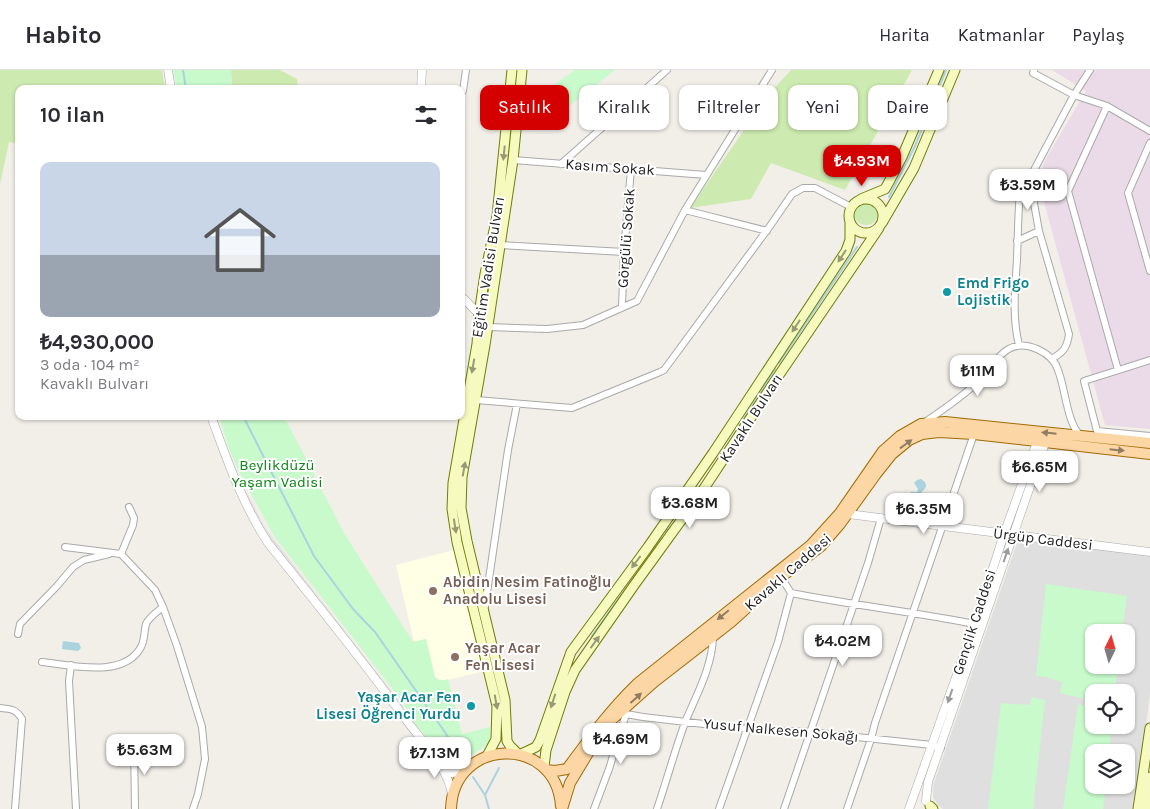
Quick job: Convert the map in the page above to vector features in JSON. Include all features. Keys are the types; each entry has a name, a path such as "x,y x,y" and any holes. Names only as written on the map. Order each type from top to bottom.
{"main road":[{"name":"Eğitim Vadisi Bulvarı","path":"512,70 497,216 479,314 483,326 476,400 462,477 461,508 467,542 505,700 507,741 519,754"},
{"name":"Eğitim Vadisi Bulvarı","path":"487,756 496,739 497,706 458,542 452,510 453,483 500,245 513,160 522,70"},
{"path":"851,207 861,199 885,189 902,157 939,70"},
{"name":"Kavaklı Bulvarı","path":"545,768 546,750 565,692 575,670 701,493 787,362 880,226 914,168 955,70"},
{"path":"850,223 863,233 874,231 880,226 883,213 878,203 867,198 861,199"},
{"name":"Kavaklı Bulvarı","path":"519,754 536,747 540,740 571,652 648,547 713,453 846,251 850,240 849,217 851,207"},
{"name":"Kavaklı Caddesi","path":"545,768 555,771 567,769 596,728 618,702 637,684 810,546 840,513 883,451 900,436 921,424 945,422 1150,443"},
{"name":"Kavaklı Caddesi","path":"562,809 570,783 594,742 609,722 624,713 654,682 821,546 832,535 892,454 909,440 922,434 939,432 974,434 1150,454"},
{"path":"1138,809 1150,728"},
{"path":"451,809 452,797 464,772 478,760 499,753 519,754 545,768 557,785 562,809"},
{"path":"1146,809 1150,777"}],"street":[{"path":"168,70 170,85"},
{"path":"421,85 422,70"},
{"path":"464,85 466,70"},
{"path":"561,164 666,70"},
{"path":"483,326 548,329 583,325 637,301 685,210 772,70"},
{"path":"1034,70 1033,73 1074,95 1107,106 1150,131"},
{"path":"1051,359 1062,354 1066,348 1069,334 1039,231 1032,192 1034,172 1074,95 1090,70"},
{"path":"1107,106 1068,191 1118,370"},
{"path":"1150,143 1128,193 1150,271"},
{"name":"Kasım Sokak","path":"513,160 706,175"},
{"name":"Görgülü Sokak","path":"622,307 624,252 631,169"},
{"path":"1019,345 1015,309 1017,224 1021,180"},
{"path":"476,400 572,408 664,370 767,231 792,194 804,188 815,188 851,207"},
{"path":"685,210 767,231"},
{"path":"1017,241 1039,231"},
{"path":"500,245 624,252"},
{"path":"465,300 479,314"},
{"path":"921,424 973,387 1000,353 1019,345 1032,347 1044,353 1058,368 1071,421 1076,432 1082,437"},
{"path":"1150,360 1084,381 1097,431 1150,436"},
{"path":"484,609 508,450 517,404"},
{"path":"213,420 246,507 268,543 383,689 433,756 448,780 452,797"},
{"path":"847,809 912,612 974,434"},
{"name":"Gençlik Caddesi","path":"911,806 975,624 1004,534 1041,442"},
{"name":"Gençlik Caddesi","path":"930,806 928,782 1013,535 1041,442"},
{"path":"118,553 133,525 134,518 128,507"},
{"name":"Ürgüp Caddesi","path":"848,514 1150,552"},
{"path":"784,809 854,604 881,518"},
{"path":"65,547 118,553 154,590 177,646 202,727 206,759 193,809"},
{"path":"18,634 20,624 57,586 73,566 84,560 118,553"},
{"path":"719,809 778,642 791,593 781,577"},
{"path":"791,593 975,624"},
{"path":"42,662 104,668 117,665 133,656 141,647 146,623 162,607"},
{"path":"657,809 686,721 699,693 709,661 713,635"},
{"path":"71,665 70,690 76,809"},
{"path":"0,708 13,709 22,719 15,809"},
{"path":"594,809 609,769 624,713"},
{"name":"Yusuf Nalkesen Sokağı","path":"624,713 747,729 810,732 932,745 941,748"},
{"path":"134,745 135,809"},
{"path":"433,756 450,773 458,774 464,772"},
{"path":"911,806 918,799 930,806"}],"shaded area":[{"path":"1052,70 1150,70 1150,429 1105,425 1041,191 1044,162 1086,91"},
{"path":"240,480 266,529 403,706 403,711 274,546 249,507 238,482"},
{"path":"1018,540 1150,556 1150,694 1135,809 943,809 933,797 933,786"},
{"path":"454,550 484,671 444,681 438,680 435,677 426,639 414,642 396,565"}],"green space":[{"path":"0,70 162,70 164,85 15,85 15,143 9,142 0,184"},
{"path":"173,70 231,70 232,85 176,85"},
{"path":"231,70 280,70 297,79 298,85 232,85"},
{"path":"575,70 615,70 596,85 579,85 579,98 569,106 569,85 554,85"},
{"path":"791,70 912,70 904,85 868,85 868,130 878,130 845,190 771,163 751,199 690,208 744,130 778,130 777,85"},
{"path":"866,201 875,204 878,213 875,222 866,225 857,222 854,213 857,204"},
{"name":"Beylikdüzü Yaşam Vadisi","path":"220,420 286,420 344,533 413,642 426,639 435,677 441,680 448,679 462,734 490,727 490,740 488,744 466,759 460,767 454,770 449,768 406,711 405,705 274,536 239,472 229,449"},
{"path":"1046,584 1127,596 1123,624 1085,624 1085,674 1117,674 1116,684 1085,684 1085,699 1060,693 1062,682 1036,676"},
{"path":"1031,697 1045,700 1033,809 988,809 1001,703 1030,705"},
{"path":"1078,704 1085,706 1085,734 1111,734 1110,744 1085,744 1085,794 1105,794 1103,809 1063,809"}],"water":[{"path":"921,479 926,485 921,494 924,496 922,500 917,501 916,509 912,510 908,508 909,500 907,495 911,492 917,492 918,489 914,483"},
{"path":"63,641 79,643 81,648 78,651 62,649"}],"waterway":[{"path":"183,70 185,85"},
{"path":"889,197 915,146 946,70"},
{"path":"779,363 857,247"},
{"path":"723,452 775,369"},
{"path":"245,420 314,556 353,609 375,632 464,761"},
{"path":"666,532 674,523"},
{"path":"592,636 662,538"},
{"path":"485,795 499,768"},
{"path":"473,777 485,795 489,809"}],"place":[{"name":"Emd Frigo Lojistik","path":"947,292"},
{"name":"Abidin Nesim Fatinoğlu Anadolu Lisesi","path":"433,591"},
{"name":"Yaşar Acar Fen Lisesi","path":"455,657"},
{"name":"Yaşar Acar Fen Lisesi Öğrenci Yurdu","path":"471,706"}]}
